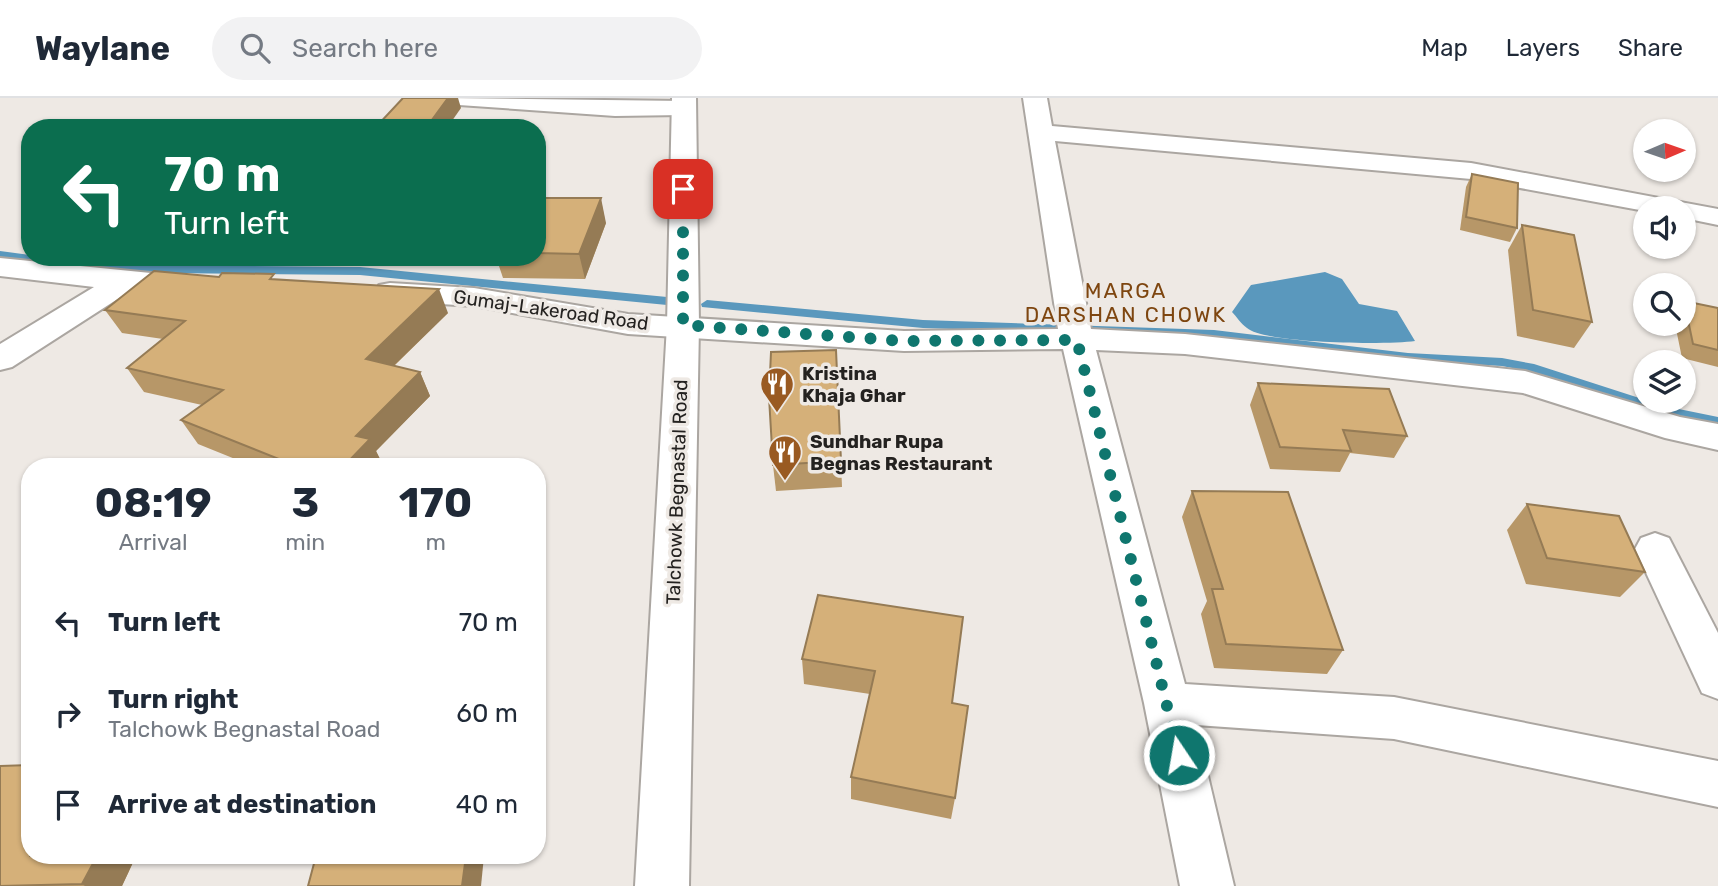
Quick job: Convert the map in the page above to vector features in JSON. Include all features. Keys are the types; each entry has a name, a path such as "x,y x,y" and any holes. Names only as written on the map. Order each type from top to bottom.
{"street":[{"path":"459,98 615,109 683,103"},
{"path":"1035,98 1074,328 1167,703 1207,886"},
{"name":"Talchowk Begnastal Road","path":"663,886 683,325 683,103"},
{"path":"1039,132 1472,171 1633,201"},
{"path":"1696,212 1718,217"},
{"path":"0,267 124,282 220,285"},
{"path":"0,359 124,282"},
{"name":"Gumaj-Lakeroad Road","path":"368,290 474,297 628,324 683,325 904,341 1074,328 1414,372 1525,382 1572,394 1678,429 1718,437"},
{"path":"1655,549 1718,679"},
{"path":"1167,703 1394,718 1718,784"}],"water":[{"path":"1325,272 1342,279 1359,304 1397,311 1415,341 1355,343 1277,337 1247,328 1232,312 1251,285"}],"building":[{"path":"403,98 448,98 433,119 383,119"},
{"path":"1472,174 1518,183 1517,228 1466,217"},
{"path":"546,198 601,198 579,254 546,253"},
{"path":"1522,225 1574,235 1592,322 1533,310"},
{"path":"154,271 219,277 222,273 274,274 270,279 439,289 366,359 420,372 356,436 370,439 352,458 276,458 181,420 223,390 127,368 185,321 105,310"},
{"path":"1696,303 1718,308 1718,350 1693,344 1691,336 1696,336"},
{"path":"836,350 841,461 773,465 769,397 771,352"},
{"path":"1258,383 1389,389 1407,436 1343,430 1351,451 1280,447"},
{"path":"1192,491 1288,492 1343,650 1226,644 1212,589 1223,589"},
{"path":"1527,504 1619,516 1645,572 1547,558"},
{"path":"818,595 963,617 952,703 968,706 955,798 851,777 875,671 802,659"},
{"path":"21,765 21,864 93,864 82,884 0,886 0,766"},
{"path":"314,864 465,864 462,886 308,886"}],"waterway":[{"path":"0,255 21,258"},
{"path":"104,266 360,271 667,301"},
{"path":"707,304 923,324 1214,334 1408,357 1502,362 1529,367 1662,411 1718,422"}],"place":[{"name":"Kristina Khaja Ghar","path":"777,414"},
{"name":"Sundhar Rupa Begnas Restaurant","path":"785,482"}],"district":[{"name":"MARGA DARSHAN CHOWK","path":"1126,302"}],"route":[{"path":"683,189 683,325 904,341 1077,340 1179,755"}]}
